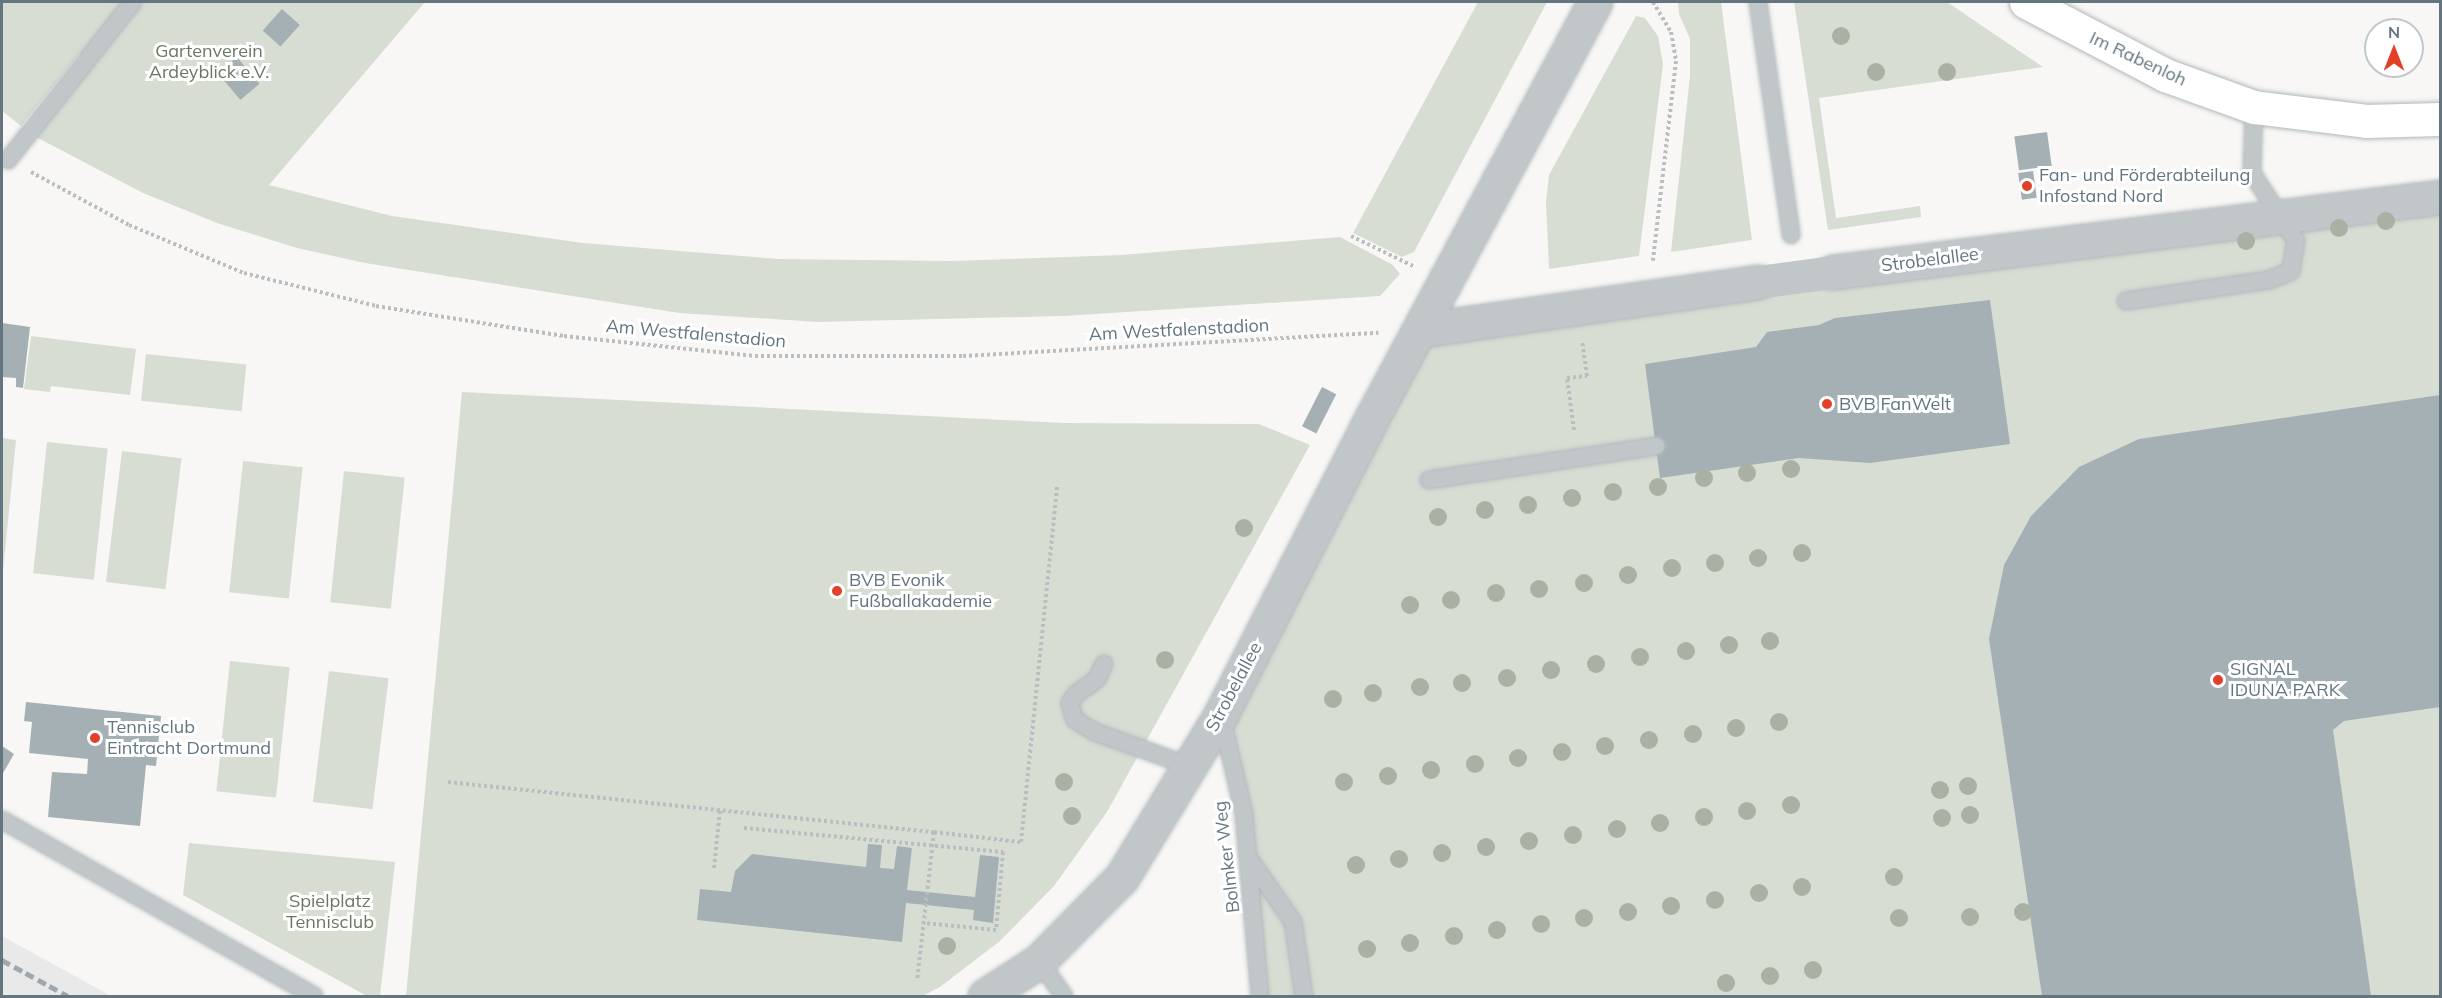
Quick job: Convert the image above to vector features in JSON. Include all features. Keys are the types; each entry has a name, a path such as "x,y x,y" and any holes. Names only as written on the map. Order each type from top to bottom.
{"street":[{"name":"Strobelallee","path":"985,996 1039,961 1122,877 1221,714 1361,438 1595,2"},
{"name":"Im Rabenloh","path":"2026,2 2165,75 2254,106"},
{"path":"2254,106 2366,121 2440,119"},
{"name":"Strobelallee","path":"1421,330 1833,272 2440,197"}],"lane":[{"path":"8,160 134,2"},
{"path":"1758,2 1791,235"},
{"path":"2126,301 2269,280 2291,271 2296,241 2284,217 2252,173 2254,106"},
{"path":"1429,480 1656,446"},
{"path":"1104,663 1097,680 1076,694 1071,704 1076,720 1095,732 1190,766"},
{"name":"Bolmker Weg","path":"1221,714 1244,813 1260,996"},
{"path":"2,820 314,996"},
{"path":"1248,856 1293,922 1304,996"},
{"path":"1039,961 1064,996"}],"path":[{"path":"1650,298 1676,61 1671,32 1653,2"},
{"name":"Am Westfalenstadion","path":"8,160 129,225 243,273 376,306 564,336 755,356 963,356 1421,330"},
{"path":"1351,236 1389,254"},
{"path":"1572,415 1568,378 1587,376 1578,308"},
{"path":"448,782 1021,842 1058,486"},
{"path":"714,868 720,810"},
{"path":"744,828 1003,852 996,930 924,923"},
{"path":"917,981 934,832"}],"shaded area":[{"path":"2,936 111,996 2,996"}],"green space":[{"name":"Gartenverein Ardeyblick e.V.","path":"2,2 425,2 269,185 392,216 583,243 778,259 953,261 1121,255 1340,237 1393,265 1400,274 1380,296 1064,316 818,322 679,313 365,263 297,248 217,223 143,193 36,137 87,59 80,53 21,126 2,111"},
{"path":"1478,2 1547,2 1414,252 1402,257 1353,233"},
{"path":"1678,2 1721,2 1752,240 1671,252 1690,76 1690,39 1679,14"},
{"path":"1794,2 1947,2 2043,67 1819,98 1836,218 1920,206 1921,217 1828,230"},
{"path":"1636,16 1645,18 1658,36 1663,64 1639,256 1549,269 1546,201 1549,175"},
{"path":"2440,191 2440,996 1260,996 1244,814 1221,714 1440,328"},
{"path":"31,336 136,349 130,395 51,386 50,392 24,389"},
{"path":"146,354 246,365 242,411 141,401"},
{"name":"BVB Evonik Fußballakademie","path":"462,392 1064,423 1259,424 1310,445 1107,812 1054,886 1000,941 940,987 922,996 406,996"},
{"path":"2,438 16,440 3,571 2,571"},
{"path":"47,442 108,448 94,580 33,573"},
{"path":"122,451 182,458 165,589 106,582"},
{"path":"243,461 303,467 289,599 229,592"},
{"path":"344,471 405,477 391,609 330,602"},
{"path":"230,661 290,667 276,798 216,791"},
{"path":"329,671 389,678 372,809 313,802"},
{"name":"Spielplatz Tennisclub","path":"189,843 395,862 380,996 367,996 183,895"}],"building":[{"path":"282,9 300,25 280,47 263,31"},
{"path":"237,57 259,84 240,100 218,73"},
{"path":"2047,132 2052,166 2019,170 2014,137"},
{"name":"Fan- und Förderabteilung Infostand Nord","path":"2033,171 2037,198 2022,200 2018,173"},
{"name":"BVB FanWelt","path":"1990,300 2010,444 1870,463 1799,458 1660,478 1645,364 1756,347 1767,332 1819,325 1835,318"},
{"path":"2,323 30,327 23,388 16,387 16,378 2,377"},
{"path":"1322,387 1336,394 1316,433 1302,426"},
{"name":"SIGNAL IDUNA PARK","path":"2440,395 2440,707 2344,721 2333,730 2371,996 2042,996 1989,639 2004,565 2031,516 2079,467 2139,439"},
{"path":"26,702 161,716 156,766 146,765 140,826 48,817 52,772 87,774 88,759 29,753 32,722 24,721"},
{"path":"2,746 14,754 2,775"},
{"path":"868,844 882,845 880,868 894,869 897,846 912,848 907,890 975,897 980,855 999,857 993,923 973,920 974,910 906,903 902,942 697,920 700,889 731,892 735,871 752,854 866,867"}],"railway":[{"path":"2,960 68,996"}],"place":[{"name":"Fan- und Förderabteilung Infostand Nord","path":"2027,186"},
{"name":"BVB FanWelt","path":"1827,404"},
{"name":"BVB Evonik Fußballakademie","path":"837,591"},
{"name":"SIGNAL IDUNA PARK","path":"2218,680"},
{"name":"Tennisclub Eintracht Dortmund","path":"95,738"}]}
